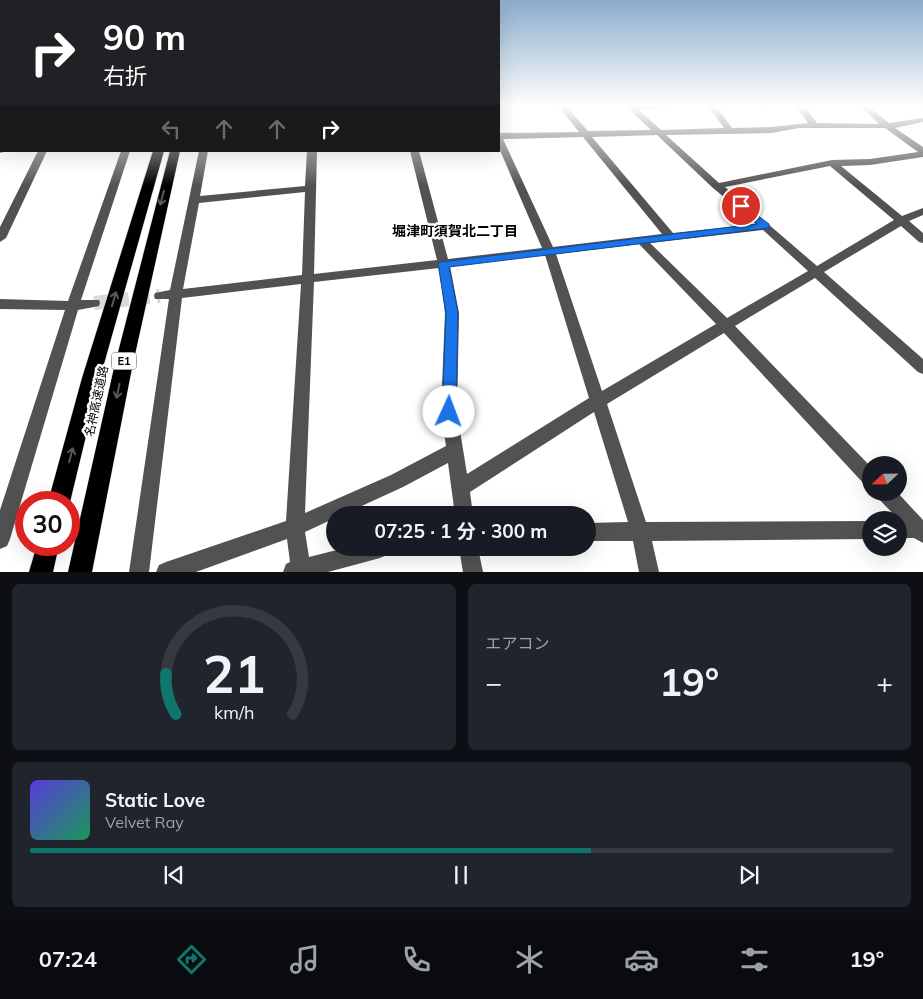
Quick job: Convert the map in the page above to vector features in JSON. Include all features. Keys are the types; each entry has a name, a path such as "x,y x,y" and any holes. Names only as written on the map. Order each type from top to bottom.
{"highway":[{"name":"名神高速道路","path":"62,491 92,378 159,152"},
{"name":"名神高速道路","path":"80,572 123,368 175,152"},
{"path":"41,572 45,556"}],"street":[{"path":"500,138 618,133"},
{"path":"661,133 716,186 766,226 923,368"},
{"path":"896,133 923,152"},
{"path":"586,134 670,237"},
{"path":"500,140 550,252 640,531 650,572"},
{"path":"0,238 43,152"},
{"path":"0,539 73,306 126,152"},
{"path":"139,572 168,295 195,200 204,152"},
{"path":"312,152 308,278 295,527 298,570 352,556"},
{"path":"414,152 444,264 452,313 449,412 463,506"},
{"path":"716,186 832,163 870,162 923,152"},
{"path":"832,163 923,239"},
{"path":"195,200 310,188"},
{"path":"460,488 598,401 901,221 923,211"},
{"path":"168,295 766,226"},
{"path":"642,241 726,326 862,470"},
{"path":"0,304 73,306 94,303"},
{"path":"166,572 295,527 397,481 455,450"},
{"path":"893,501 922,531"},
{"path":"596,532 862,530"},
{"path":"907,530 922,531"},
{"path":"470,556 473,572"}],"tunnel":[{"path":"94,303 160,296"}],"district":[{"name":"堀津町須賀北二丁目","path":"455,231"}],"route":[{"path":"449,412 452,313 444,264 766,226 741,206"}]}
